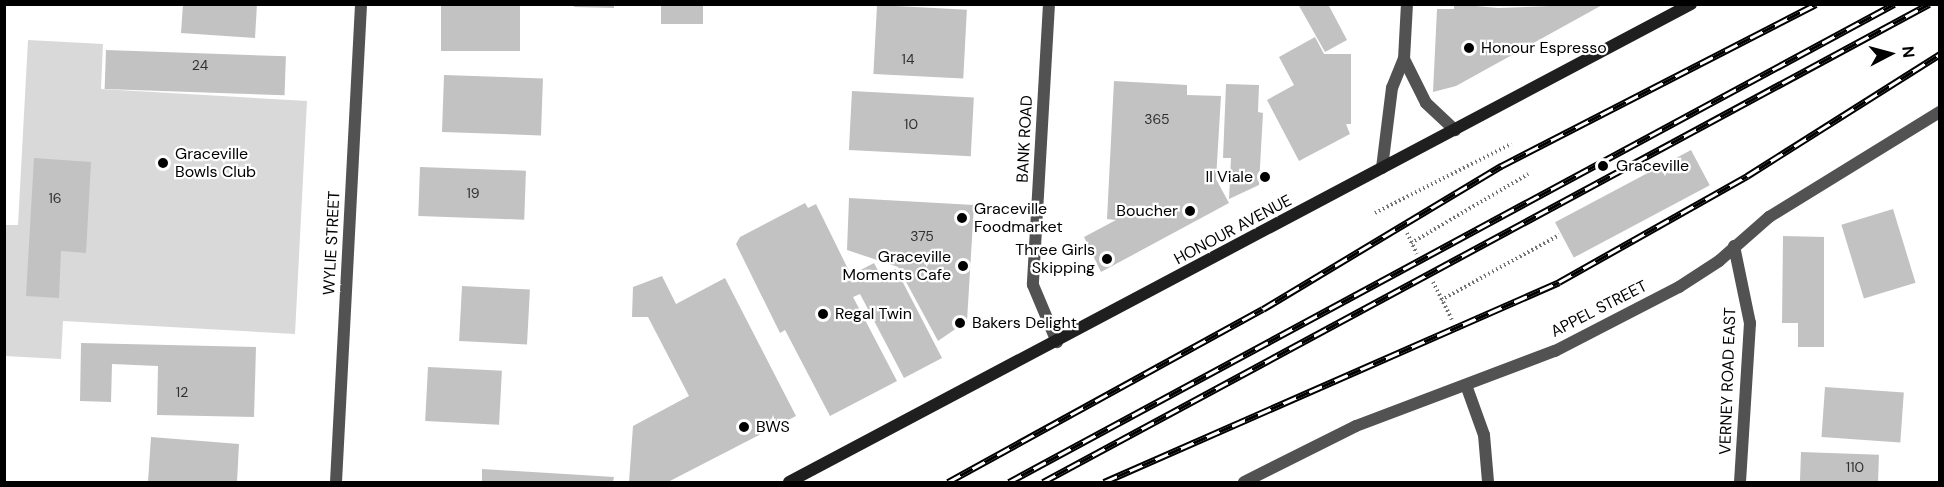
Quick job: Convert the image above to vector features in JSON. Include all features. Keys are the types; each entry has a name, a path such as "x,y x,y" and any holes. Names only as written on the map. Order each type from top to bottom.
{"main road":[{"name":"HONOUR AVENUE","path":"789,483 1692,4"}],"street":[{"name":"WYLIE STREET","path":"336,483 361,4"},
{"name":"BANK ROAD","path":"1049,4 1032,285 1057,342"},
{"path":"1383,168 1392,88 1404,59 1407,4"},
{"path":"1404,59 1426,103 1455,130"},
{"name":"APPEL STREET","path":"1244,483 1356,426 1466,385 1591,333 1701,274 1769,217 1940,112"},
{"name":"VERNEY ROAD EAST","path":"1734,246 1750,323 1740,483"},
{"path":"1466,385 1484,435 1488,483"}],"path":[{"path":"1375,213 1510,144"},
{"path":"1411,243 1528,174"},
{"path":"1407,233 1417,254"},
{"path":"1442,300 1559,235"},
{"path":"1433,282 1452,320"}],"shaded area":[{"name":"Graceville Bowls Club","path":"28,40 103,44 101,89 307,101 295,334 63,321 61,359 5,356 4,225 18,225"}],"building":[{"path":"183,4 257,4 255,38 181,33"},
{"path":"441,4 520,4 520,51 441,51"},
{"path":"574,4 614,4 614,8 574,7"},
{"path":"661,4 703,4 703,24 661,24"},
{"path":"1298,4 1328,4 1347,40 1325,52"},
{"path":"1454,4 1498,8 1604,4 1456,86 1433,92 1437,9 1454,9"},
{"path":"877,5 967,10 963,79 873,74"},
{"path":"1315,37 1324,54 1351,54 1351,124 1346,124 1350,134 1299,161 1267,100 1294,85 1279,57"},
{"path":"106,50 286,56 285,95 105,89"},
{"path":"444,75 543,78 541,135 442,132"},
{"path":"1114,81 1187,85 1187,95 1221,96 1216,179 1229,203 1101,272 1084,237 1116,220 1107,219"},
{"path":"1226,84 1259,85 1258,112 1263,113 1259,185 1229,199 1231,158 1223,158"},
{"path":"852,91 974,97 971,156 849,150"},
{"path":"1691,150 1710,185 1574,258 1555,222"},
{"path":"34,158 91,162 86,253 61,251 59,298 26,296"},
{"path":"420,167 526,171 524,220 418,216"},
{"path":"849,198 974,205 967,321 938,341 898,267 847,250"},
{"path":"805,203 808,208 816,204 851,275 874,263 881,276 896,269 942,358 904,378 860,294 853,297 897,381 830,416 785,330 780,333 736,244 740,237"},
{"path":"1893,209 1916,283 1864,298 1841,225"},
{"path":"1783,236 1824,237 1824,347 1798,347 1798,323 1782,323"},
{"path":"662,276 676,304 725,278 796,416 668,482 629,482 633,426 689,396 648,317 632,317 633,287"},
{"path":"462,286 530,290 527,344 459,341"},
{"path":"81,343 256,347 254,417 157,415 158,366 112,364 111,402 80,401"},
{"path":"428,367 502,371 499,425 425,421"},
{"path":"1825,387 1904,393 1900,442 1822,437"},
{"path":"151,437 239,444 237,482 148,482"},
{"path":"1801,452 1879,455 1878,482 1800,482"},
{"path":"482,469 614,477 613,482 482,482"}],"railway":[{"path":"948,482 1263,309 1501,166 1816,4"},
{"path":"1009,482 1894,4"},
{"path":"1043,482 1929,4"},
{"path":"1104,482 1559,282 1747,176 1940,54"}],"place":[{"name":"Honour Espresso","path":"1469,48"},
{"name":"Graceville Bowls Club","path":"163,163"},
{"name":"Graceville","path":"1603,166"},
{"name":"Il Viale","path":"1265,177"},
{"name":"Boucher","path":"1190,211"},
{"name":"Graceville Foodmarket","path":"962,218"},
{"name":"Three Girls Skipping","path":"1107,259"},
{"name":"Graceville Moments Cafe","path":"963,266"},
{"name":"Regal Twin","path":"823,314"},
{"name":"Bakers Delight","path":"960,323"},
{"name":"BWS","path":"744,427"}]}
